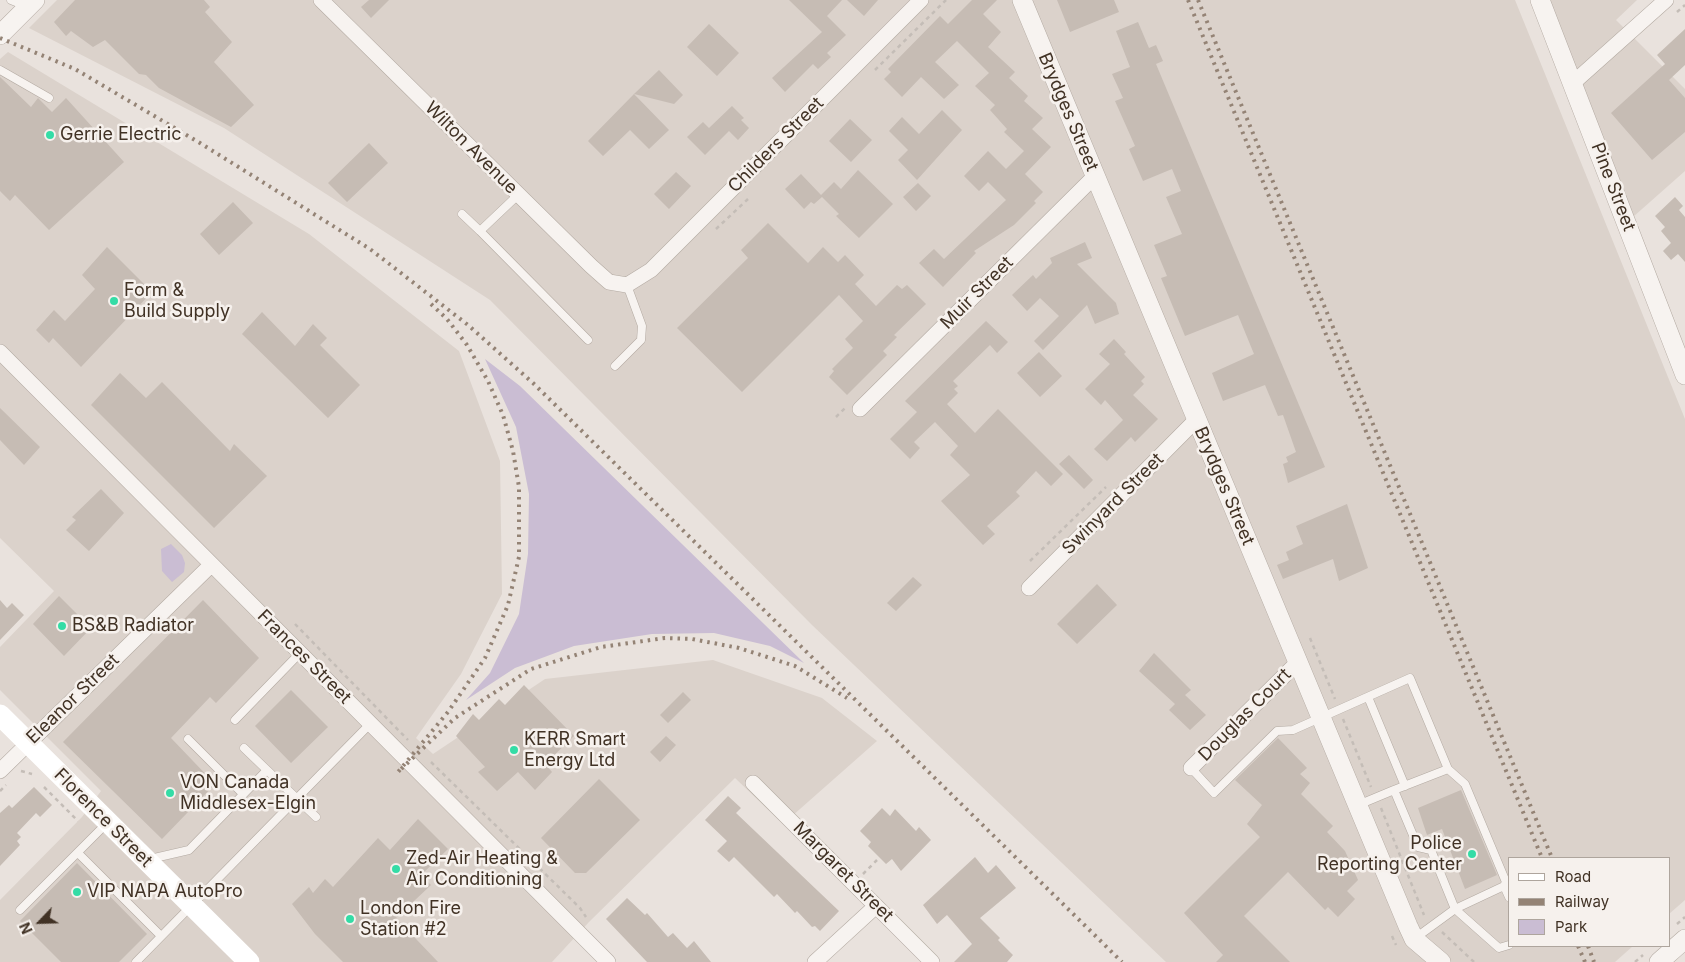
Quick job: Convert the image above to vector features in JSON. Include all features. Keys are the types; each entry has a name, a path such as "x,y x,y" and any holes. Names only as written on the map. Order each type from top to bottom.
{"main road":[{"name":"Florence Street","path":"0,715 248,962"}],"street":[{"name":"Wilton Avenue","path":"321,0 518,195 609,282 627,285"},
{"name":"Childers Street","path":"627,285 651,270 921,0"},
{"name":"Brydges Street","path":"1022,0 1414,939 1441,962"},
{"name":"Pine Street","path":"1540,0 1685,374"},
{"path":"1573,83 1666,0"},
{"path":"0,35 25,2"},
{"name":"Muir Street","path":"855,406 1095,176"},
{"name":"Frances Street","path":"0,352 608,962"},
{"name":"Swinyard Street","path":"1029,588 1196,419"},
{"name":"Eleanor Street","path":"7,778 28,744 211,564"},
{"name":"Douglas Court","path":"1191,768 1298,662"},
{"name":"Margaret Street","path":"753,783 932,962"},
{"path":"815,962 876,906"},
{"path":"1659,962 1685,939"}],"lane":[{"path":"0,70 49,98"},
{"path":"480,231 518,195"},
{"path":"462,214 588,340"},
{"path":"615,366 641,340 642,326 627,285"},
{"path":"235,720 300,653"},
{"path":"1191,768 1214,793 1277,731 1293,730 1410,678 1448,769 1465,784 1506,882 1504,886 1508,895"},
{"path":"1368,697 1405,786"},
{"path":"136,962 370,724"},
{"path":"188,739 243,794"},
{"path":"244,748 316,817"},
{"path":"1358,805 1448,769"},
{"path":"146,860 189,850 267,770"},
{"path":"1394,790 1418,847 1431,850 1455,908 1499,948 1508,945"},
{"path":"20,910 108,822"},
{"path":"78,852 161,936"},
{"path":"1414,939 1455,908 1504,886"}],"path":[{"path":"875,70 946,0"},
{"path":"1670,18 1685,4"},
{"path":"716,229 748,199"},
{"path":"836,417 855,406"},
{"path":"1030,561 1107,486"},
{"path":"1310,638 1335,699"},
{"path":"1342,715 1371,787"},
{"path":"429,761 494,822"},
{"path":"0,791 7,778 20,770 31,773 78,822"},
{"path":"1378,801 1424,915"},
{"path":"869,881 863,874 877,860"},
{"path":"1438,928 1474,962"},
{"path":"1392,936 1396,945"}],"shaded area":[{"path":"57,0 1515,0 1685,419 1685,900 1670,913 1670,857 1508,857 1508,947 1632,947 1615,962 1166,962 812,625 490,300 224,128 29,28"},
{"path":"1550,0 1637,0 1616,20 1685,89 1685,171 1633,217"},
{"path":"8,52 309,234 459,351 500,461 502,594 461,674 416,738 433,754 545,679 713,660 822,698 877,741 783,824 735,778 589,922 552,962 0,962 0,900 82,817 101,791 0,690 0,647 54,591 0,538 0,59"}],"green space":[{"path":"485,359 520,386 804,663 770,646 714,633 652,634 574,646 515,668 466,700 490,673 519,614 528,554 529,494 516,427"},
{"path":"171,544 182,555 185,563 184,572 172,582 162,571 161,549"}],"building":[{"path":"75,0 204,0 210,7 205,12 232,42 214,62 254,105 231,127 159,88 146,75 139,74 105,40 93,47 71,31 66,36 54,22"},
{"path":"369,0 389,0 371,18 361,7"},
{"path":"789,0 842,0 827,16 846,35 827,53 831,57 818,69 813,64 785,92 772,78 822,32"},
{"path":"847,0 878,0 864,16"},
{"path":"972,0 997,0 983,14 1001,32 988,47 1015,72 1009,78 1028,96 1024,101 1043,118 1032,129 1051,147 1025,174 1043,192 1034,201 1036,203 1014,225 974,251 976,253 943,287 919,263 934,249 944,259 1006,200 988,182 979,191 964,176 988,151 1006,169 1024,151 1004,132 1007,129 990,110 995,105 975,86 989,73 957,41 935,62 959,85 944,99 921,77 902,97 884,79 891,72 888,69 940,16 948,24"},
{"path":"1057,0 1114,0 1119,12 1070,32"},
{"path":"1138,22 1149,48 1156,45 1163,61 1156,64 1325,467 1288,483 1283,464 1288,462 1286,457 1296,452 1283,415 1278,416 1265,385 1223,401 1212,373 1254,354 1238,315 1185,336 1161,278 1167,276 1154,245 1182,234 1166,197 1181,191 1172,169 1143,181 1129,149 1135,146 1115,101 1123,98 1112,74 1130,67 1116,31"},
{"path":"709,24 739,53 717,76 687,47"},
{"path":"1685,29 1685,65 1669,80 1685,98 1685,132 1652,160 1611,113 1665,64 1657,55"},
{"path":"659,70 683,95 674,104 634,94"},
{"name":"Gerrie Electric","path":"0,77 31,107 38,98 52,112 66,98 124,162 49,230 15,195 10,201 0,191"},
{"path":"634,94 669,130 649,149 630,130 603,156 588,141"},
{"path":"732,106 744,118 741,120 749,128 738,140 729,131 705,155 687,137 703,122 709,128"},
{"path":"942,110 962,130 917,180 898,160 908,150 889,131 902,117 919,134"},
{"path":"850,119 872,140 851,162 829,141"},
{"path":"369,143 388,163 347,202 328,183"},
{"path":"858,170 893,204 859,238 836,216 839,214 822,197 814,204 811,202 804,209 785,189 801,174 821,195 834,182 841,189"},
{"path":"676,172 691,186 669,209 654,194"},
{"path":"918,183 931,196 916,211 903,197"},
{"path":"1675,197 1683,206 1679,210 1685,217 1685,262 1678,254 1671,260 1663,251 1671,243 1661,231 1665,227 1655,216"},
{"path":"233,202 253,223 219,255 200,234"},
{"path":"768,223 808,263 823,247 838,262 845,255 864,275 855,284 876,306 897,285 902,289 907,285 926,304 894,335 897,337 883,351 887,355 847,395 829,377 834,371 832,369 853,348 845,339 863,321 839,295 742,392 677,328 748,258 741,250"},
{"path":"1085,242 1092,258 1077,264 1116,303 1119,314 1095,324 1087,305 1043,350 1034,341 1059,316 1040,298 1027,311 1012,295 1033,275 1036,279 1052,263 1050,258"},
{"name":"Form & Build Supply","path":"107,247 152,292 81,367 53,338 49,343 36,330 54,310 65,321 95,289 82,275"},
{"path":"262,312 295,346 313,324 327,338 320,345 360,385 328,418 242,334"},
{"path":"986,321 1008,342 997,353 990,345 953,381 958,386 954,389 958,393 947,404 975,433 998,409 1063,474 1051,486 1036,471 1016,492 1020,496 987,526 995,534 983,545 941,501 970,475 950,455 958,446 935,422 914,442 920,448 910,459 890,439 917,412 905,401"},
{"path":"1114,339 1126,352 1124,354 1145,377 1141,381 1144,384 1133,395 1158,419 1135,442 1131,437 1107,461 1094,449 1123,420 1105,400 1101,405 1085,389 1110,364 1099,354"},
{"path":"1039,352 1062,376 1040,397 1017,373"},
{"path":"120,373 146,398 162,382 230,451 234,444 267,476 214,528 91,405"},
{"path":"0,408 40,447 24,465 0,440"},
{"path":"1069,455 1093,480 1084,489 1059,464"},
{"path":"101,489 124,513 89,551 66,530 76,520 72,517"},
{"path":"1347,504 1368,568 1339,581 1333,559 1283,579 1277,565 1289,560 1286,552 1303,544 1296,526"},
{"path":"913,577 922,585 896,611 887,603"},
{"path":"1097,584 1117,605 1077,644 1057,624"},
{"name":"BS&B Radiator","path":"59,596 91,628 64,656 33,624"},
{"path":"0,600 7,608 12,603 24,615 0,640"},
{"path":"203,600 259,658 216,703 210,697 171,738 215,784 162,839 63,742"},
{"path":"1154,653 1191,690 1185,695 1206,715 1190,730 1169,710 1175,704 1139,671"},
{"name":"KERR Smart Energy Ltd","path":"524,685 574,736 545,764 552,772 535,790 518,772 497,791 478,772 485,767 456,736 473,714 479,720 499,699 505,705"},
{"path":"291,690 328,727 291,763 255,726"},
{"path":"683,692 691,700 668,723 660,715"},
{"path":"666,736 676,745 660,762 650,752"},
{"path":"1278,738 1307,768 1300,774 1310,783 1301,794 1333,826 1327,832 1345,851 1358,880 1347,891 1355,899 1338,917 1328,907 1325,910 1288,872 1244,916 1290,962 1216,962 1223,955 1184,913 1260,837 1247,824 1262,805 1235,780"},
{"path":"599,779 640,820 586,873 575,873 541,838"},
{"path":"34,787 52,805 40,817 36,813 17,833 21,837 17,841 20,845 0,866 0,813 9,805 12,808"},
{"name":"Police Reporting Center","path":"1461,790 1497,875 1465,889 1442,829 1427,835 1418,808"},
{"path":"728,796 741,808 736,813 839,911 820,931 815,926 812,927 797,911 795,913 777,894 774,897 734,857 729,862 717,851 727,841 705,820"},
{"path":"882,808 890,816 895,809 916,831 919,827 931,840 901,871 892,859 886,864 868,846 871,842 860,831"},
{"path":"418,819 448,849 421,875 431,885 396,918 438,962 343,962 315,934 292,904 309,887 313,893 325,879 333,887 378,838 390,850"},
{"path":"975,857 988,873 996,865 1016,888 980,918 1000,938 998,940 1013,955 1007,962 954,962 972,944 947,915 937,924 923,905"},
{"name":"VIP NAPA AutoPro","path":"77,863 147,934 119,962 61,962 20,921"},
{"path":"627,898 645,915 647,913 668,937 673,933 687,948 694,941 711,962 647,962 606,919"}],"railway":[{"path":"1188,0 1542,857"},
{"path":"1198,0 1552,857"},
{"path":"0,38 75,69 200,143 370,249 468,325 533,383 1122,962"},
{"path":"431,304 447,319 467,345 488,381 503,415 513,451 519,487 519,557 508,605 485,658 448,712 398,772 455,718 531,669 601,647 665,638 692,639 739,648 795,666 847,698"},
{"path":"1578,947 1585,962"},
{"path":"1588,947 1594,962"}],"place":[{"name":"Gerrie Electric","path":"50,135"},
{"name":"Form & Build Supply","path":"114,301"},
{"name":"BS&B Radiator","path":"62,626"},
{"name":"KERR Smart Energy Ltd","path":"514,750"},
{"name":"VON Canada Middlesex-Elgin","path":"170,793"},
{"name":"Police Reporting Center","path":"1472,854"},
{"name":"Zed-Air Heating & Air Conditioning","path":"396,869"},
{"name":"VIP NAPA AutoPro","path":"77,892"},
{"name":"London Fire Station #2","path":"350,919"}]}
